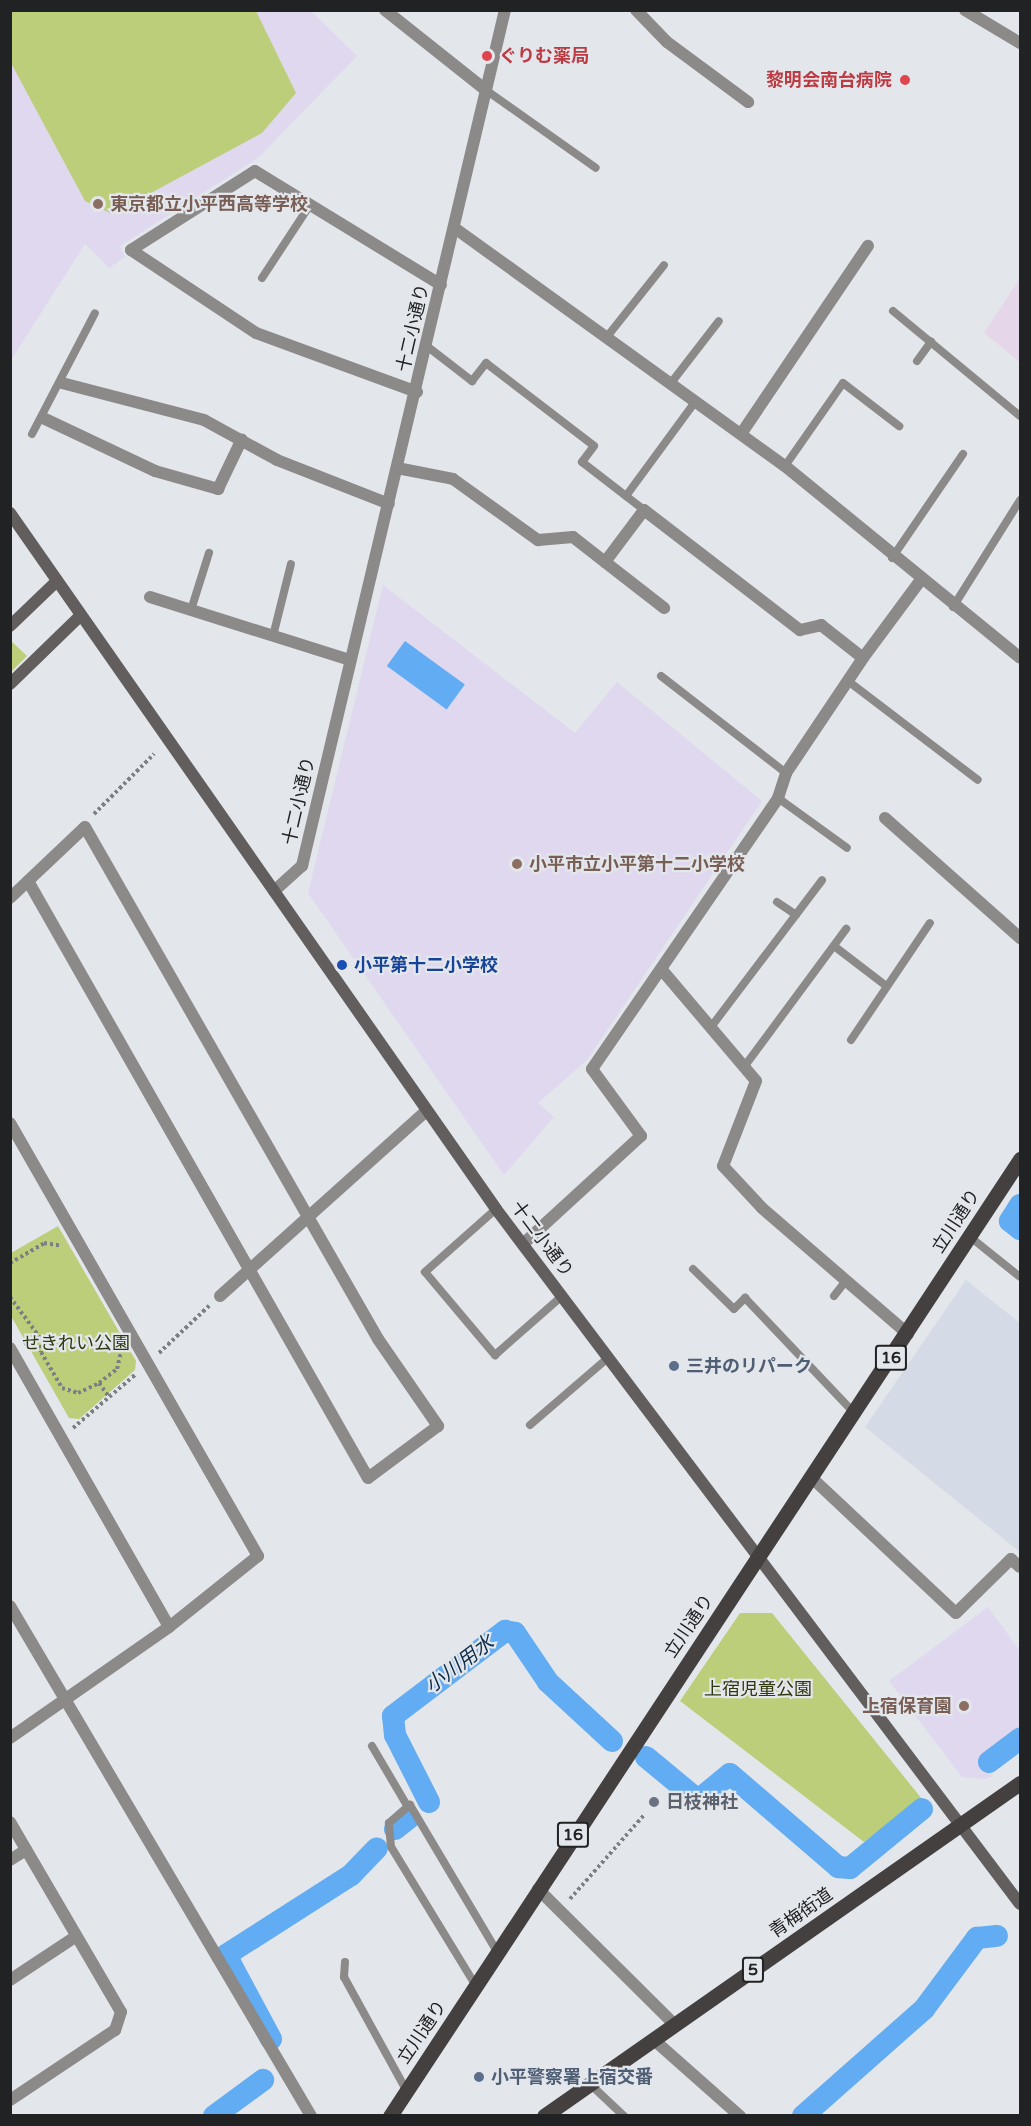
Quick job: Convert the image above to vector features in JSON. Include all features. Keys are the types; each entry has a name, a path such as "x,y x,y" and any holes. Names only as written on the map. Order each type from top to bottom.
{"main road":[{"name":"立川通り","path":"390,2115 908,1334 1020,1159"},
{"name":"青梅街道","path":"544,2115 1020,1783"}],"street":[{"path":"385,10 483,88"},
{"name":"十二小通り","path":"505,10 483,88 456,229 302,866 274,891 496,1209 963,1824 1020,1904"},
{"path":"636,10 667,42 748,102"},
{"path":"965,10 1020,43"},
{"path":"417,392 256,333 131,250 255,171 441,285"},
{"path":"456,229 785,466 920,581 1020,658"},
{"path":"741,434 868,246"},
{"path":"62,383 204,420 277,460 389,504"},
{"path":"43,418 155,471 218,489 242,439"},
{"path":"397,468 453,479 537,540 573,537 664,608"},
{"path":"605,562 644,510 800,630 821,625 863,658"},
{"path":"10,513 274,891"},
{"path":"10,626 57,581"},
{"path":"523,1244 641,1136 592,1069 662,970 668,952 778,798 786,772 863,658 920,581"},
{"path":"150,597 350,660"},
{"path":"10,684 80,616"},
{"path":"885,818 1020,938"},
{"path":"10,898 85,826 310,1214 378,1339 438,1426 368,1478 251,1267 28,881"},
{"path":"662,970 756,1081 723,1166 845,1282 908,1334"},
{"path":"220,1296 426,1111"},
{"path":"10,1123 258,1556 169,1627 10,1738"},
{"path":"10,1348 63,1437 169,1627"},
{"path":"812,1478 956,1613 1011,1559 1020,1567"},
{"path":"10,1606 311,2115"},
{"path":"10,1822 75,1937 121,2012 115,2030 10,2100"},
{"path":"10,1860 26,1850"},
{"path":"538,1889 675,2025"},
{"path":"10,1980 75,1937"},
{"path":"654,2040 740,2115"}],"lane":[{"path":"483,88 596,168"},
{"path":"262,278 310,205"},
{"path":"606,338 663,265"},
{"path":"893,311 1020,416"},
{"path":"32,434 62,383 94,313"},
{"path":"671,383 719,321"},
{"path":"916,362 931,342"},
{"path":"428,348 472,381 486,363 594,446 582,462 644,510"},
{"path":"785,466 843,383 899,426"},
{"path":"626,496 695,402"},
{"path":"892,558 963,454"},
{"path":"953,607 1020,500"},
{"path":"191,610 209,553"},
{"path":"273,636 291,564"},
{"path":"661,676 786,772"},
{"path":"848,681 978,780"},
{"path":"778,798 847,848"},
{"path":"711,1026 822,880"},
{"path":"777,902 796,915"},
{"path":"851,1040 885,986 930,923"},
{"path":"744,1067 846,929"},
{"path":"834,946 885,986"},
{"path":"496,1209 425,1272 495,1355 562,1296"},
{"path":"969,1236 1020,1277"},
{"path":"693,1269 734,1309 745,1298 855,1413"},
{"path":"834,1296 845,1282"},
{"path":"530,1425 608,1358"},
{"path":"372,1746 498,1953"},
{"path":"408,1807 389,1823 392,1846 476,1987"},
{"path":"345,1962 344,1977 406,2091"},
{"path":"590,2084 624,2115"}],"path":[{"path":"85,826 154,754"},
{"path":"10,1263 44,1243 62,1246 65,1252"},
{"path":"63,1437 149,1363 220,1296"},
{"path":"10,1297 41,1339 41,1352 62,1388 78,1393 99,1383 117,1369 122,1353 116,1344"},
{"path":"99,1383 109,1397"},
{"path":"559,1910 645,1814"}],"shaded area":[{"name":"東京都立小平西高等学校","path":"11,11 311,11 357,56 258,158 120,246 125,257 109,268 85,244 11,360"},
{"path":"1020,278 1020,362 984,333"},
{"name":"小平市立小平第十二小学校","path":"383,585 575,733 617,682 762,801 587,1060 538,1103 554,1117 504,1175 308,893"},
{"path":"966,1280 1020,1323 1020,1552 865,1427"},
{"name":"上宿保育園","path":"988,1607 1020,1651 1020,1731 998,1747 985,1764 993,1776 985,1779 962,1777 889,1681"}],"green space":[{"name":"東京都立小平西高等学校","path":"10,11 256,11 296,93 262,133 112,214 85,201 11,63"},
{"path":"10,640 27,656 11,672 10,672"},
{"name":"せきれい公園","path":"58,1226 136,1361 135,1370 79,1419 69,1418 11,1316 11,1253"},
{"name":"上宿児童公園","path":"740,1613 772,1613 922,1799 864,1842 680,1701"}],"water":[{"path":"405,641 465,684 447,710 387,666"}],"waterway":[{"name":"小川用水","path":"1020,1205 1010,1221 1020,1229"},
{"name":"小川用水","path":"429,1802 395,1735 393,1716 505,1631 515,1633 548,1682 612,1741"},
{"name":"小川用水","path":"989,1762 1020,1739"},
{"name":"小川用水","path":"646,1757 698,1800 730,1774 838,1867 850,1868 922,1809"},
{"name":"小川用水","path":"395,1829 409,1818"},
{"name":"小川用水","path":"271,2039 226,1955 351,1875 377,1848"},
{"path":"803,2116 924,2009 977,1938 997,1936"},
{"name":"小川用水","path":"214,2116 263,2080"}],"place":[{"name":"ぐりむ薬局","path":"487,56"},
{"name":"黎明会南台病院","path":"905,80"},
{"name":"東京都立小平西高等学校","path":"98,204"},
{"name":"小平市立小平第十二小学校","path":"517,864"},
{"name":"小平第十二小学校","path":"342,965"},
{"name":"三井のリパーク","path":"674,1366"},
{"name":"上宿保育園","path":"964,1706"},
{"name":"日枝神社","path":"654,1802"},
{"name":"小平警察署上宿交番","path":"479,2077"}]}
